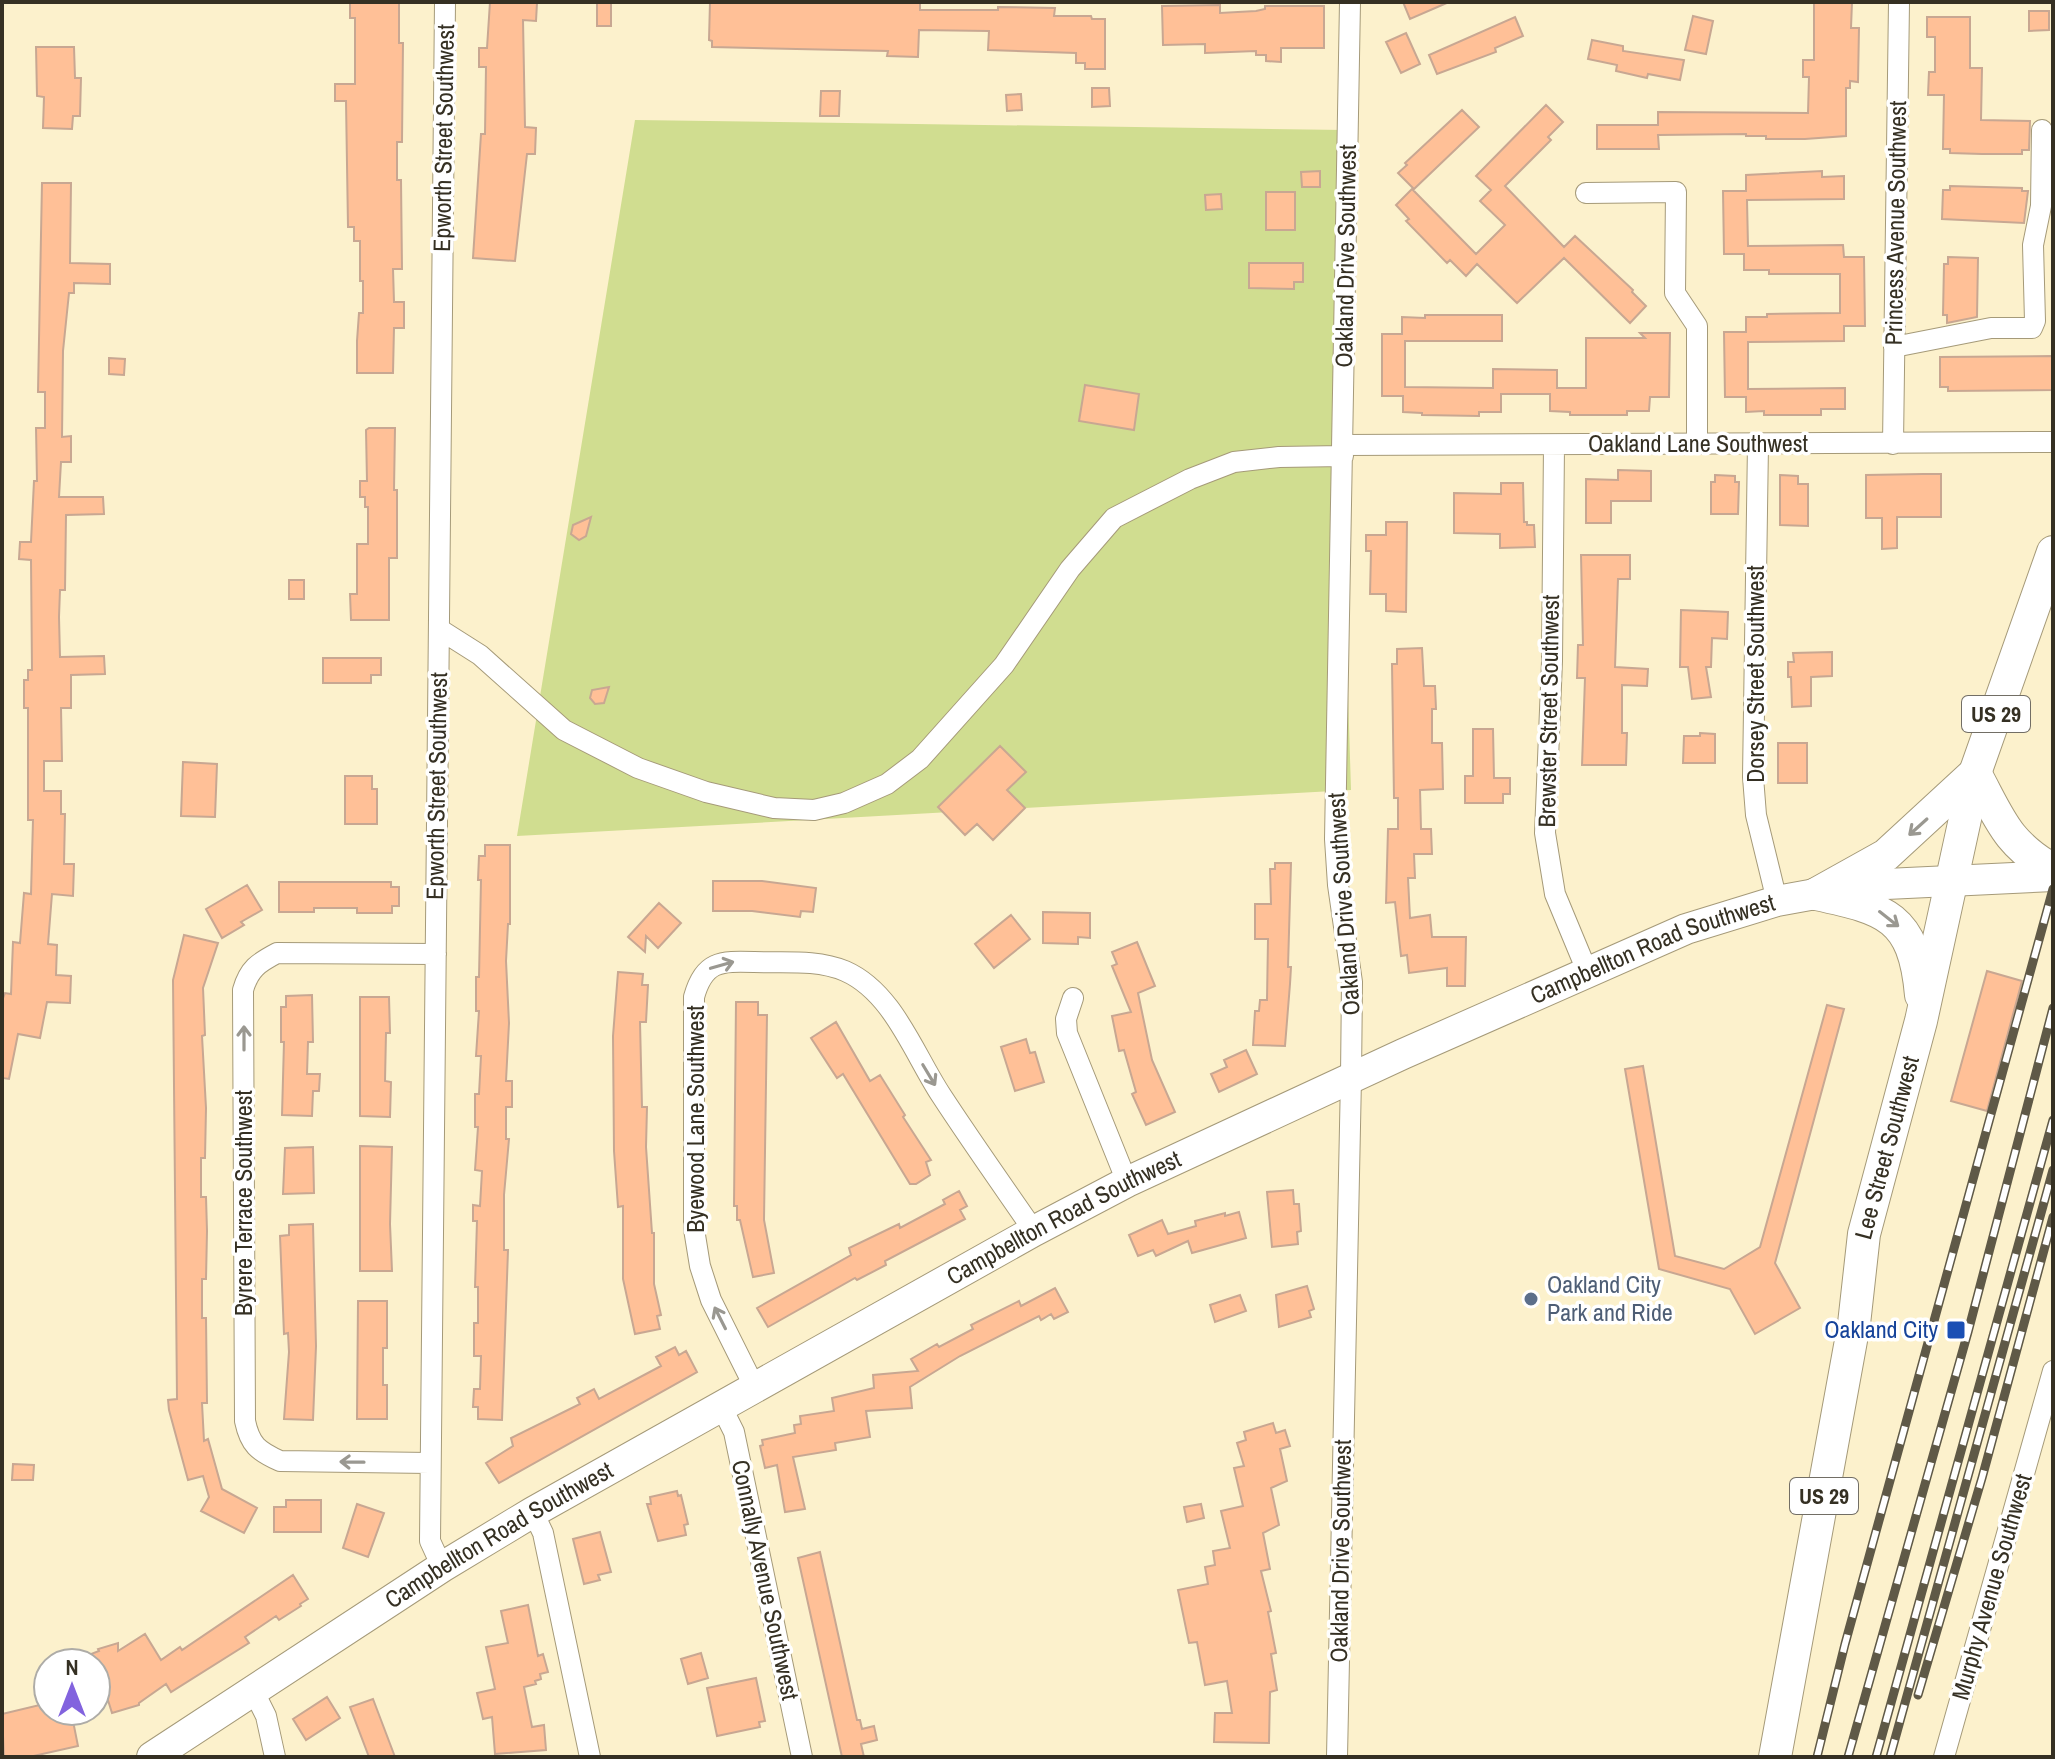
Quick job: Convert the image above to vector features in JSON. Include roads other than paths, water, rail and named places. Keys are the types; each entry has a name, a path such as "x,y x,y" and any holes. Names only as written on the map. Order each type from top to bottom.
{"main road":[{"name":"Lee Street Southwest","path":"1775,1757 1852,1340 1864,1234 1921,1021 1975,773 2053,552"},
{"path":"1816,894 1886,855 1975,773 2014,843 2053,873"},
{"name":"Campbellton Road Southwest","path":"152,1757 442,1567 533,1512 1127,1182 1587,971 1686,929 1777,901 1865,885 2053,873"},
{"path":"1816,894 1865,904 1887,914 1903,931 1912,949 1919,977 1921,1021"}],"street":[{"name":"Epworth Street Southwest","path":"442,1567 430,1541 430,1463 445,2"},
{"name":"Oakland Drive Southwest","path":"1337,1757 1352,982 1338,885 1335,839 1350,2"},
{"name":"Princess Avenue Southwest","path":"1893,444 1899,2"},
{"path":"1894,347 1991,328 2032,328 2035,321 2033,245 2041,206 2042,130"},
{"path":"1586,193 1676,192 1675,293 1697,326 1697,444"},
{"name":"Oakland Lane Southwest","path":"439,629 480,655 564,730 638,768 706,792 774,808 814,810 844,803 887,784 920,759 1004,665 1070,569 1114,518 1190,479 1234,462 1343,450 1554,445 2053,442"},
{"name":"Dorsey Street Southwest","path":"1758,444 1753,777 1756,815 1777,901"},
{"name":"Brewster Street Southwest","path":"1554,445 1552,661 1545,833 1555,894 1587,971"},
{"name":"Byrere Terrace Southwest","path":"430,1463 280,1461 260,1452 248,1435 245,1421 243,990 247,976 255,965 277,953 436,954"},
{"name":"Byewood Lane Southwest","path":"755,1388 711,1300 700,1266 694,1229 694,997 699,979 711,967 732,961 818,964 845,971 867,985 887,1006 940,1094 1034,1231"},
{"path":"1073,998 1066,1019 1067,1033 1127,1182"},
{"name":"Murphy Avenue Southwest","path":"1944,1757 2053,1371"},
{"name":"Connally Avenue Southwest","path":"721,1406 734,1432 802,1757"},
{"path":"533,1512 543,1533 590,1757"},
{"path":"253,1690 266,1716 275,1757"}],"railway":[{"path":"1817,1757 1845,1644 2053,889"},
{"path":"1848,1757 1968,1332 2053,1008"},
{"path":"1876,1757 2053,1120"},
{"path":"1890,1757 2053,1170"},
{"path":"1918,1695 1982,1478 2053,1217"}],"place":[{"name":"Oakland City Park and Ride","path":"1531,1299"},
{"name":"Oakland City","path":"1956,1330"}]}
